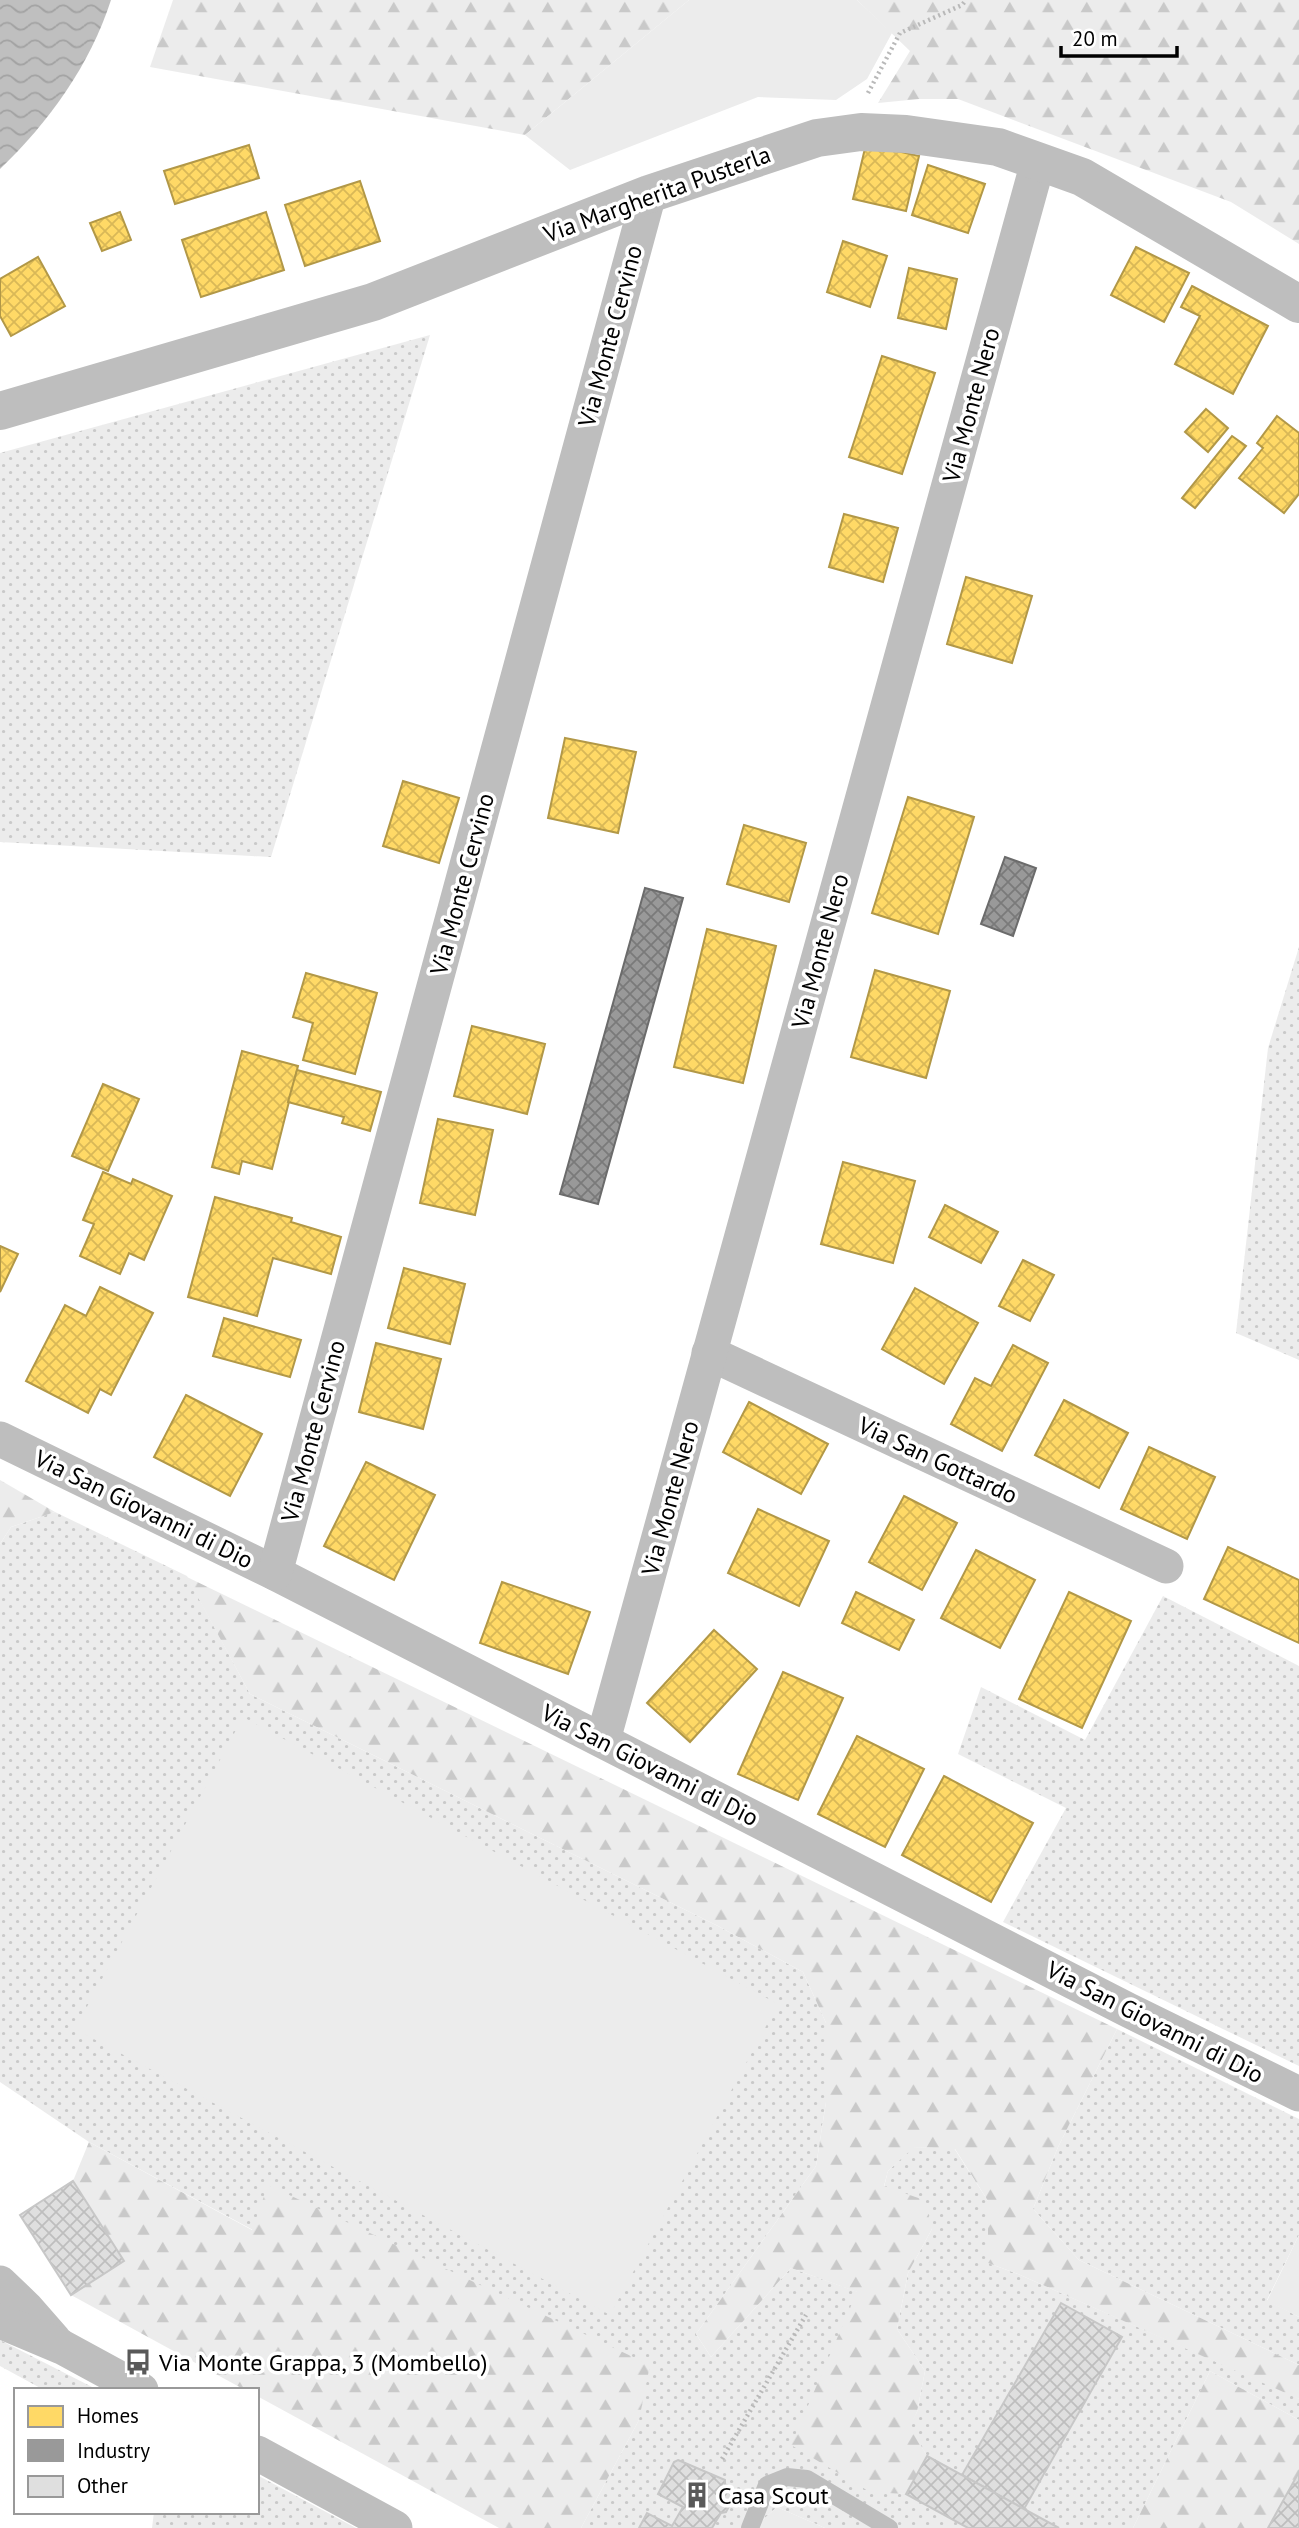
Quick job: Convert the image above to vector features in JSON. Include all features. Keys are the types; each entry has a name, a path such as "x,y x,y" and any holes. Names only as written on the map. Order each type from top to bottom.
{"street":[{"name":"Via Margherita Pusterla","path":"0,411 373,302 649,194 817,138 861,132 906,134 998,147 1082,177 1299,304"},
{"name":"Via Monte Nero","path":"603,1740 1038,162"},
{"name":"Via Monte Cervino","path":"275,1573 649,194"},
{"name":"Via San Gottardo","path":"709,1353 1166,1566"},
{"name":"Via San Giovanni di Dio","path":"0,1439 275,1573 1128,2010 1299,2094"},
{"path":"0,2283 54,2339 71,2352"},
{"path":"0,2321 71,2352 137,2388"},
{"path":"259,2454 395,2528"}],"lane":[{"path":"750,2528 767,2485 787,2477 807,2479 889,2528"}],"path":[{"path":"846,134 900,33 962,5 966,0"},
{"path":"722,2459 806,2315"}],"green space":[{"path":"173,0 689,0 525,135 150,67"},
{"path":"689,0 857,0 892,33 867,79 836,100 758,97 570,170 525,135"},
{"path":"857,0 1299,0 1299,244 1231,202 958,99 878,103 910,51"},
{"path":"430,335 271,857 0,842 0,453"},
{"path":"1299,947 1299,1360 1236,1333 1268,1048"},
{"path":"0,1480 55,1512 11,1527 0,1544"},
{"path":"55,1512 187,1576 250,1694 718,1926 803,1972 826,2023 826,2102 816,2166 696,2334 711,2357 791,2268 858,2292 867,2490 906,2494 968,2528 825,2528 777,2507 754,2528 581,2528 639,2420 269,2186 253,2230 89,2142 0,2082 0,1544 11,1527"},
{"path":"187,1577 1117,2029 1058,2147 1033,2209 1079,2260 1299,2365 1299,2399 988,2263 988,2201 955,2149 914,2147 888,2171 884,2186 924,2200 932,2229 908,2273 897,2329 925,2371 917,2412 910,2427 927,2456 906,2494 870,2492 791,2445 857,2292 791,2268 711,2357 696,2334 816,2166 826,2102 826,2023 803,1972 718,1926 250,1694"},
{"path":"1163,1596 1299,1666 1299,2066 1003,1922 1066,1808 958,1754 981,1687 1085,1740"},
{"path":"243,1717 778,2004 610,2315 75,2029"},
{"path":"1117,2029 1299,2119 1299,2235 1267,2300 1299,2317 1299,2365 1079,2260 1033,2209 1058,2147"},
{"path":"89,2142 252,2230 268,2185 650,2365 639,2420 581,2528 499,2528 259,2397 259,2388 241,2388 71,2295 124,2261 73,2181"},
{"path":"913,2147 954,2148 988,2201 988,2263 1294,2396 1299,2399 1299,2420 1210,2371 1133,2528 1058,2528 1024,2509 1122,2337 1061,2303 962,2475 927,2456 909,2427 917,2412 925,2371 897,2329 908,2273 932,2229 884,2187 888,2171"},
{"path":"1299,2235 1299,2317 1267,2301"},
{"path":"0,2340 94,2388 40,2388 0,2366"},
{"path":"1210,2371 1299,2420 1299,2472 1268,2528 1133,2528"},
{"path":"259,2476 356,2528 152,2528 154,2514 259,2514"},
{"path":"777,2507 825,2528 754,2528"}],"water":[{"path":"0,0 111,0 80,70 35,132 0,169"}],"building: Homes":[{"path":"866,144 919,156 906,211 853,199"},
{"path":"249,145 259,178 175,204 164,171"},
{"path":"928,165 985,184 968,233 912,215"},
{"path":"360,181 380,241 305,266 285,205"},
{"path":"120,212 131,240 102,251 90,223"},
{"path":"266,212 284,270 201,297 182,240"},
{"path":"843,241 887,256 870,307 827,292"},
{"path":"1136,247 1189,273 1164,322 1111,295"},
{"path":"38,257 65,306 11,336 0,316 0,279"},
{"path":"909,268 957,279 946,329 898,318"},
{"path":"1192,286 1268,326 1233,394 1175,364 1200,316 1181,307"},
{"path":"882,356 935,373 902,474 849,457"},
{"path":"1206,409 1228,428 1208,452 1185,432"},
{"path":"1277,416 1299,433 1299,494 1284,513 1239,478 1263,448 1257,443"},
{"path":"1232,436 1246,446 1195,508 1182,498"},
{"path":"844,514 898,528 883,582 829,567"},
{"path":"966,577 1032,596 1012,663 947,644"},
{"path":"565,738 636,752 618,833 548,818"},
{"path":"403,781 459,798 439,863 383,846"},
{"path":"908,797 974,817 938,934 872,913"},
{"path":"744,825 806,843 789,902 727,884"},
{"path":"707,929 776,946 743,1083 674,1067"},
{"path":"875,970 950,991 926,1078 851,1057"},
{"path":"306,973 377,993 355,1074 303,1060 313,1023 293,1017"},
{"path":"472,1026 545,1044 527,1114 454,1096"},
{"path":"242,1051 298,1066 272,1169 242,1161 239,1174 212,1167"},
{"path":"297,1070 381,1092 370,1131 342,1123 344,1117 288,1102"},
{"path":"103,1084 139,1099 108,1171 72,1156"},
{"path":"438,1119 493,1130 475,1215 420,1203"},
{"path":"843,1162 915,1181 893,1263 821,1244"},
{"path":"103,1172 131,1184 133,1179 172,1196 144,1260 129,1253 120,1274 80,1256 94,1224 83,1220"},
{"path":"215,1197 292,1218 291,1222 341,1237 331,1274 273,1258 257,1316 188,1297"},
{"path":"945,1205 998,1232 981,1263 929,1237"},
{"path":"0,1246 18,1254 0,1292"},
{"path":"1023,1260 1054,1275 1030,1321 999,1306"},
{"path":"404,1268 465,1284 450,1344 388,1328"},
{"path":"100,1287 153,1313 111,1395 100,1389 88,1413 26,1381 65,1305 86,1316"},
{"path":"915,1288 978,1323 944,1384 882,1349"},
{"path":"224,1318 301,1340 290,1377 213,1356"},
{"path":"376,1343 441,1359 423,1429 359,1412"},
{"path":"1013,1345 1048,1363 1002,1451 951,1424 975,1378 991,1386"},
{"path":"186,1395 262,1434 230,1496 154,1457"},
{"path":"1064,1400 1128,1433 1099,1488 1035,1455"},
{"path":"749,1402 828,1444 801,1494 723,1452"},
{"path":"1149,1447 1215,1477 1187,1539 1121,1509"},
{"path":"366,1462 435,1495 394,1580 324,1546"},
{"path":"904,1496 957,1523 922,1590 869,1562"},
{"path":"758,1509 829,1541 799,1606 728,1573"},
{"path":"1228,1547 1299,1580 1299,1643 1204,1599"},
{"path":"976,1550 1035,1580 1000,1648 941,1618"},
{"path":"502,1582 590,1612 568,1674 480,1643"},
{"path":"856,1592 914,1620 899,1650 842,1623"},
{"path":"1069,1592 1131,1621 1082,1728 1019,1699"},
{"path":"714,1630 757,1669 690,1742 647,1703"},
{"path":"783,1672 843,1698 798,1800 738,1774"},
{"path":"857,1736 924,1769 885,1847 818,1814"},
{"path":"944,1776 1033,1823 991,1902 902,1855"}],"building: Industry":[{"path":"1005,857 1036,868 1013,936 981,924"},
{"path":"645,888 683,898 598,1204 560,1194"}],"building: Other":[{"path":"73,2181 124,2261 71,2295 20,2215"},
{"path":"1061,2303 1122,2337 1024,2509 962,2475"},
{"path":"927,2456 1059,2528 968,2528 906,2494"},
{"name":"Casa Scout","path":"678,2460 725,2480 725,2484 732,2488 735,2495 726,2512 721,2513 712,2528 639,2528 647,2513 672,2526 683,2507 658,2494 674,2462"},
{"path":"1299,2472 1299,2528 1268,2528"}],"place":[{"name":"Via Monte Grappa, 3 (Mombello)","path":"138,2362"},
{"name":"Casa Scout","path":"697,2495"}]}
